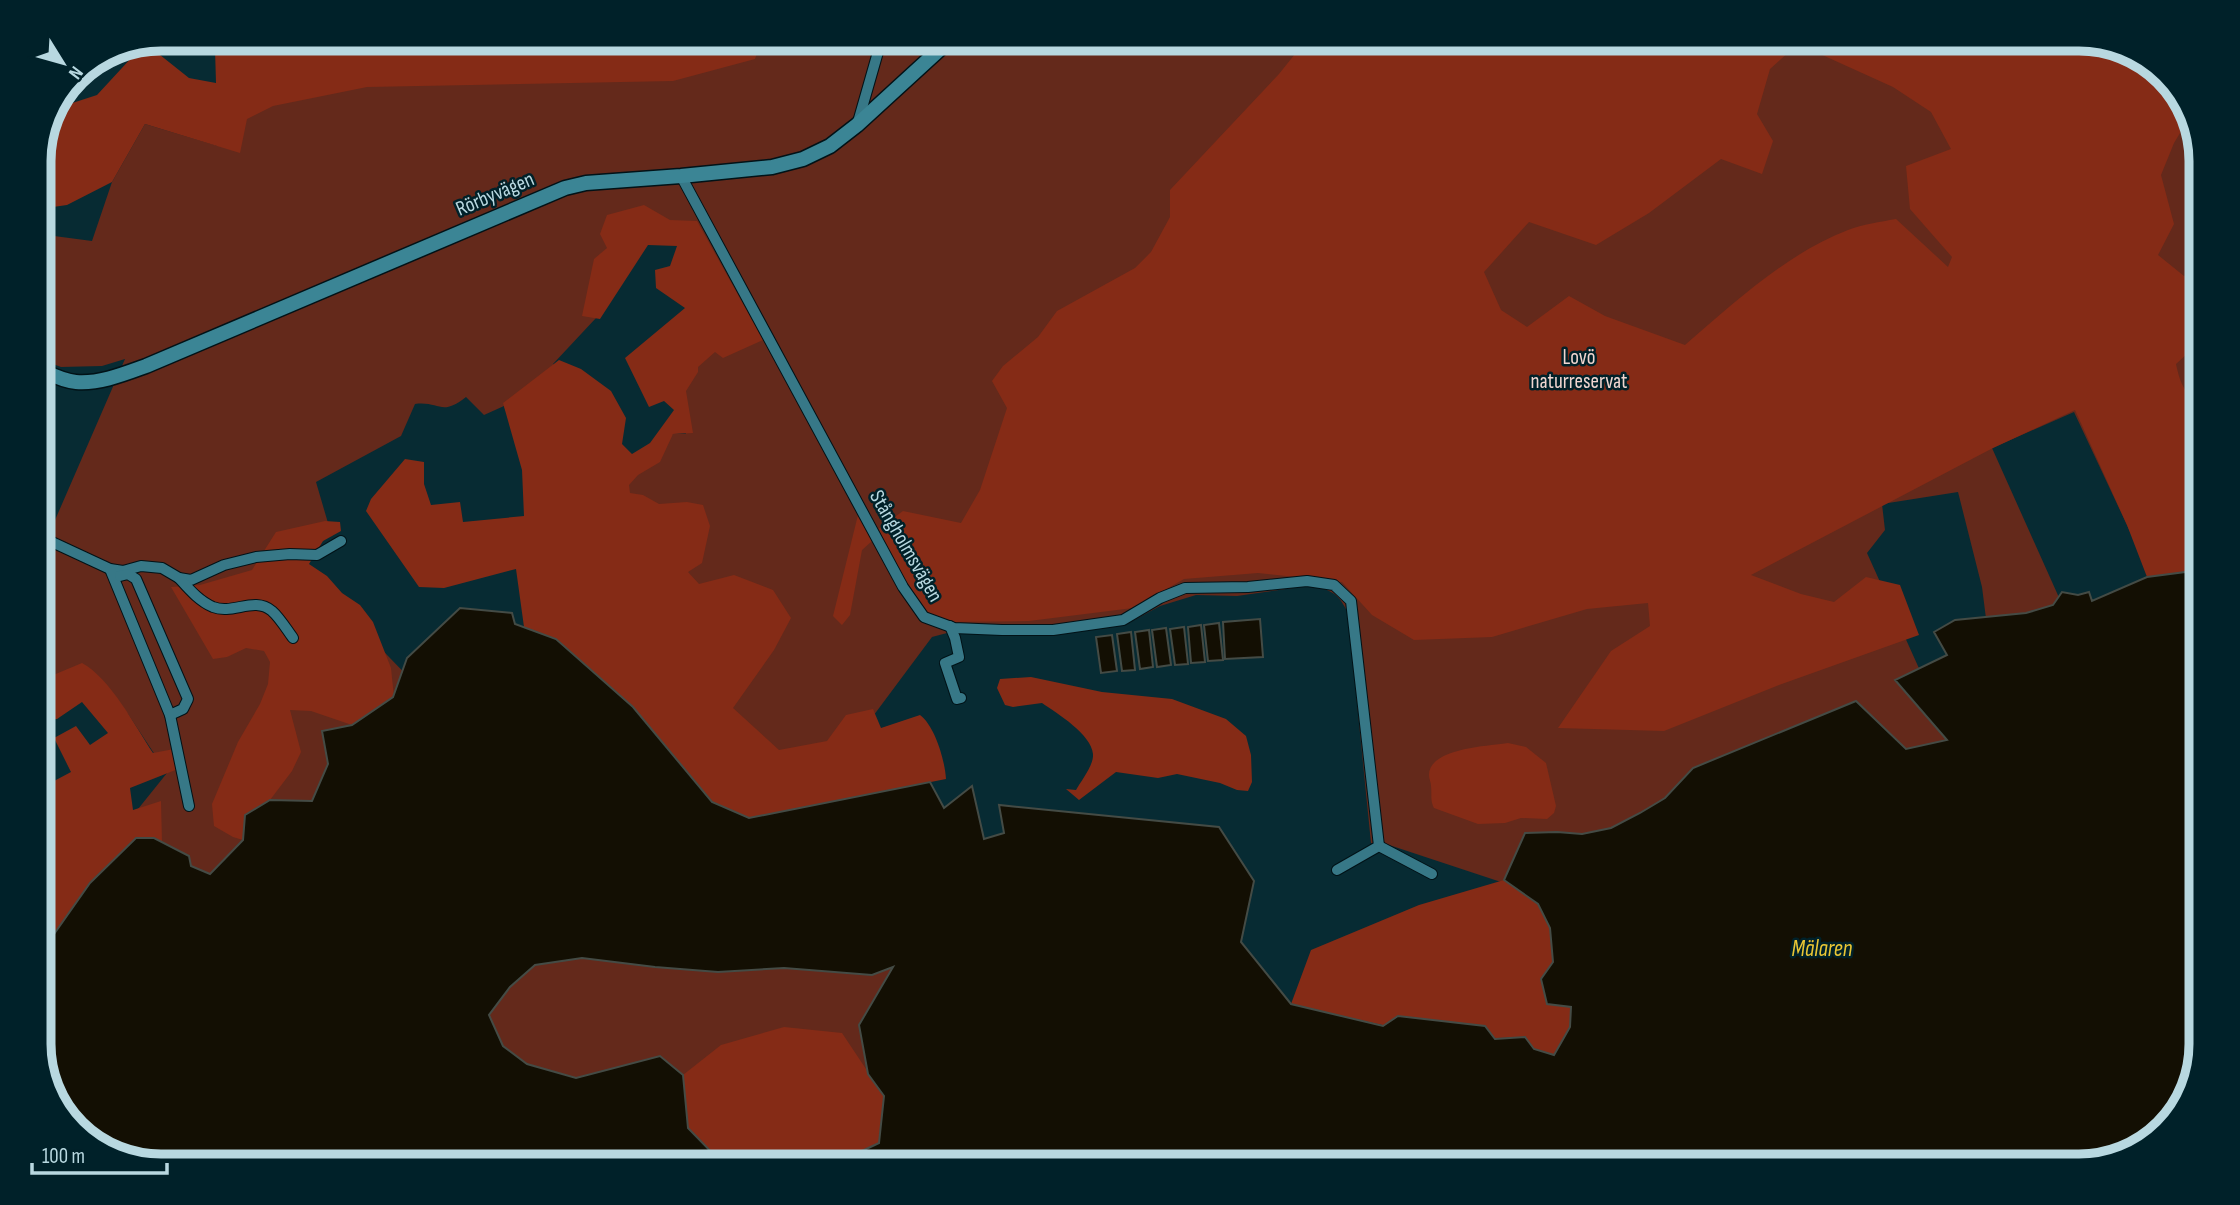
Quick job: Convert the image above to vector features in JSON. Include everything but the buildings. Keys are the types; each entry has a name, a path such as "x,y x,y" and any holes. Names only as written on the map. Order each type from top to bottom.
{"street":[{"path":"857,125 878,51"},
{"name":"Rörbyvägen","path":"51,373 75,382 95,381 146,366 565,188 586,183 772,167 803,159 830,146 857,125 938,51"},
{"name":"Stångholmsvägen","path":"681,176 903,587 924,617 950,626 1053,630 1123,620 1160,598 1185,588 1307,581 1334,585 1351,601 1379,846"},
{"path":"179,578 191,580 224,565 256,557 317,555 341,541"},
{"path":"51,542 112,573 128,574 136,579 188,699 183,709 170,715"},
{"path":"112,573 141,566 162,568 179,578 194,595 215,608 256,604 272,610 293,638"},
{"path":"112,573 170,715 189,806"},
{"path":"950,626 958,657 945,663 957,699 961,698"},
{"path":"1337,870 1379,846 1432,874"}],"green space":[{"path":"215,51 758,51 755,59 673,81 367,87 273,106 247,119 240,153 145,124 112,182 67,205 51,207 51,154 59,119 66,105 88,98 98,98 98,94 134,55 140,53 156,52 189,78 216,83"},
{"name":"Lovö naturreservat","path":"260,51 2100,53 2128,62 2162,88 2178,112 2187,140 2189,497 2179,575 1696,1154 161,1154 133,1150 100,1136 78,1117 62,1093 51,1051 51,1022 134,814 167,773 128,714 97,682 51,678 51,529 125,359 102,366 61,367 51,363 51,236 92,241 112,182 145,124 218,146","holes":["694,222 683,422 686,434 673,434 614,480 553,364 596,318 605,256","466,397 484,415 504,406 559,560 530,653 420,689 298,563 328,523 316,482 401,436 415,404 445,407","2074,412 2148,570 2153,599 2074,631 1992,448","1958,492 1982,587 1990,650 1922,675 1867,553 1885,530 1882,504","1307,586 1327,590 1341,600 1348,613 1371,843 1383,843 1504,883 1547,875 1593,1056 1434,1051 1270,1008 827,793 859,735 932,637 986,630 1050,636 1125,625 1160,606 1196,595 1237,596"]},
{"path":"1297,51 1790,51 1770,69 1757,114 1773,141 1762,174 1721,159 1649,213 1596,245 1529,222 1484,272 1501,310 1527,327 1569,296 1605,316 1685,345 1782,266 1825,240 1854,228 1896,219 1948,267 1952,257 1910,209 1906,166 1951,149 1931,112 1893,87 1813,51 2079,51 2100,53 2128,62 2162,88 2178,112 2183,127 2161,175 2174,224 2158,255 2184,276 2189,272 2189,352 2176,364 2189,395 2189,572 2147,577 2127,525 2075,410 1991,449 1751,575 1801,594 1834,602 1866,577 1900,585 1919,635 1779,685 1664,731 1558,728 1611,651 1650,626 1648,603 1587,609 1492,637 1414,640 1372,615 1342,582 1258,573 1184,579 1133,608 1029,621 950,622 923,612 878,529 903,511 961,523 980,490 1007,408 992,381 1003,366 1038,337 1057,311 1135,268 1151,252 1170,217 1170,190"},
{"path":"644,205 670,220 697,221 763,340 723,358 715,352 698,367 698,372 686,391 693,433 673,434 660,462 638,475 629,485 630,493 643,495 659,504 687,502 703,505 710,526 702,563 688,572 699,584 734,575 773,590 791,618 774,650 733,708 779,750 827,741 846,715 873,709 881,728 920,715 930,727 938,744 946,779 749,818 713,802 633,707 556,639 524,627 516,569 444,588 419,587 366,511 371,499 405,459 424,462 424,484 431,505 460,502 463,522 524,516 522,470 503,403 559,360 581,369 611,391 626,418 622,444 632,454 650,443 674,410 664,401 649,407 625,358 685,308 656,288 655,270 670,266 677,246 648,245 600,319 582,316 594,259 607,248 600,234 607,215"},
{"path":"858,515 872,541 862,550 850,615 842,625 833,616"},
{"path":"325,521 340,522 341,531 323,541 309,564 360,605 373,622 391,668 394,697 352,725 311,711 290,710 301,752 292,771 270,800 245,815 243,840 214,826 212,804 238,742 260,704 268,684 270,662 264,651 246,648 227,657 213,659 171,587 200,585 252,570 276,532"},
{"path":"82,663 93,670 112,691 153,753 174,749 178,769 130,788 133,810 161,801 162,843 154,838 136,838 90,883 51,940 51,783 71,772 54,738 76,726 90,745 108,733 82,702 57,719 51,720 51,676"},
{"path":"1031,677 1102,692 1172,699 1226,719 1246,736 1251,755 1252,782 1248,791 1177,774 1158,778 1116,772 1079,800 1066,789 1076,790 1091,763 1093,754 1086,739 1073,725 1042,703 1013,707 1005,705 997,688 1000,679"},
{"path":"1508,743 1526,747 1546,763 1556,806 1554,813 1547,819 1521,818 1505,823 1478,824 1434,808 1429,775 1432,766 1439,759 1461,750"},
{"path":"1504,880 1538,904 1550,928 1553,962 1571,1007 1570,1027 1555,1055 1534,1049 1525,1037 1466,1037 1407,1030 1291,1004 1311,950 1419,905"},
{"path":"784,1027 842,1033 884,1096 879,1144 857,1154 713,1154 688,1128 683,1075 721,1045"}],"water":[{"name":"Mälaren","path":"2189,572 2189,1044 2185,1072 2178,1093 2162,1117 2140,1136 2107,1150 2079,1154 856,1154 879,1143 884,1096 868,1074 859,1025 893,967 872,975 784,968 718,972 582,958 535,965 510,987 489,1015 503,1046 527,1064 576,1078 660,1056 683,1075 688,1128 713,1154 147,1153 112,1143 88,1127 62,1093 53,1065 51,940 90,883 136,838 154,838 189,856 191,866 210,874 243,840 245,815 270,800 312,801 328,764 322,731 352,725 393,697 407,658 460,608 512,613 515,624 556,639 633,707 712,802 749,818 930,782 944,808 972,786 984,839 1004,833 999,805 1219,827 1254,881 1241,942 1291,1004 1383,1026 1398,1016 1485,1026 1495,1039 1525,1037 1534,1049 1554,1055 1570,1027 1571,1007 1547,1004 1541,979 1553,962 1550,928 1538,904 1504,880 1525,833 1582,834 1611,828 1665,798 1693,768 1856,701 1906,749 1947,740 1895,680 1947,655 1934,632 1955,620 2026,613 2053,605 2062,592 2078,595 2089,592 2092,601 2147,577"},
{"path":"1260,619 1263,657 1225,659 1223,622"},
{"path":"1219,623 1223,660 1208,661 1204,625"},
{"path":"1201,625 1205,662 1191,663 1188,627"},
{"path":"1184,627 1188,664 1175,665 1170,629"},
{"path":"1166,628 1171,665 1157,667 1152,630"},
{"path":"1149,630 1153,667 1140,669 1135,632"},
{"path":"1131,632 1135,670 1122,671 1117,634"},
{"path":"1112,635 1117,671 1101,673 1096,637"}]}
